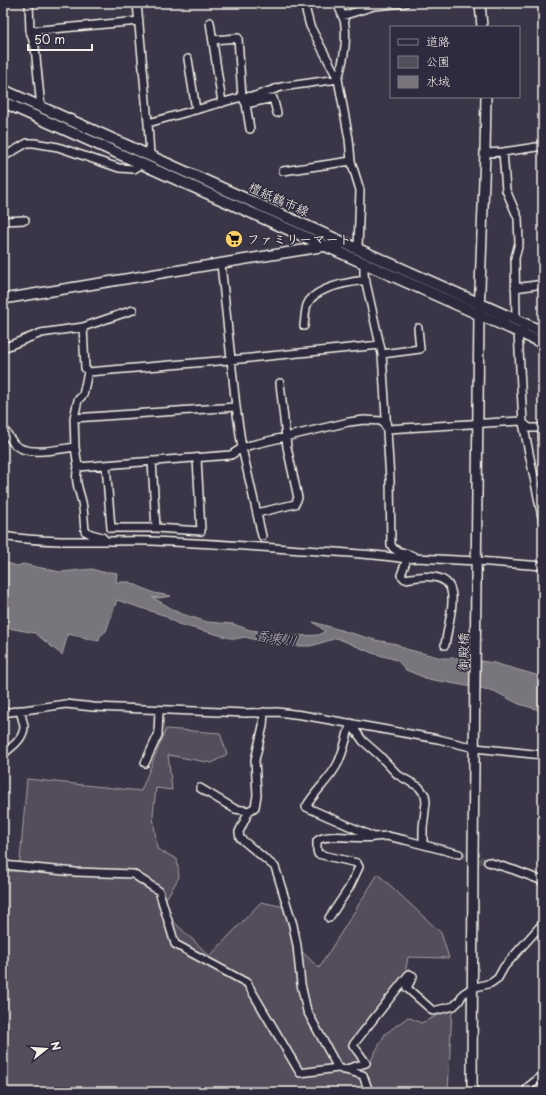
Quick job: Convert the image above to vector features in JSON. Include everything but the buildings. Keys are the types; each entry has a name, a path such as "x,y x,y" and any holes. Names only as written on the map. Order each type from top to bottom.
{"main road":[{"name":"檀紙鶴市線","path":"3,90 543,332"},
{"name":"檀紙鶴市線","path":"3,102 479,315 543,342"}],"street":[{"path":"29,3 30,31 35,47 41,108"},
{"path":"137,3 150,155"},
{"path":"304,3 310,26 338,79 349,139 351,161 360,190 358,249"},
{"path":"337,3 345,26 344,50 338,79"},
{"path":"342,16 374,4 405,3"},
{"path":"480,3 482,26"},
{"path":"30,31 139,21"},
{"path":"210,22 222,103"},
{"path":"213,40 238,38 242,97 246,104 250,129"},
{"path":"188,59 196,110"},
{"path":"148,123 242,97 255,96 281,87 338,79"},
{"path":"246,104 273,98 277,113"},
{"name":"御殿橋","path":"472,1092 479,315 486,98"},
{"path":"3,157 27,143 34,143 58,147 119,168 134,168 142,164"},
{"path":"485,153 504,152 543,146"},
{"path":"504,152 506,190 518,218 519,244 515,258 516,320"},
{"path":"283,171 351,161"},
{"path":"3,221 25,220"},
{"path":"3,299 345,243"},
{"path":"364,263 366,280 382,354 390,479 391,545 396,551 412,554 416,558"},
{"path":"221,264 230,360 242,448 262,536"},
{"path":"304,326 307,303 318,293 331,287 366,280"},
{"path":"515,288 543,284"},
{"path":"3,348 41,333 82,327 133,310"},
{"path":"82,327 85,368 88,372 83,395 78,400 74,418 75,447 78,467 76,480 82,501 85,531 102,537 105,541"},
{"path":"382,354 420,349 418,328"},
{"path":"518,332 523,423 543,522"},
{"path":"88,372 380,346"},
{"path":"257,513 294,504 298,498 287,447 280,383"},
{"path":"74,418 236,407"},
{"path":"78,467 231,455 242,448 349,422 364,420 382,421 386,429"},
{"path":"386,429 521,421 529,428 543,428"},
{"path":"3,428 15,444 30,450 39,451 75,447"},
{"path":"106,465 111,528 156,528 201,531 197,458"},
{"path":"152,461 156,528"},
{"path":"3,536 18,538 231,545 351,553 407,559 416,558 543,566"},
{"path":"407,559 401,576 405,579 418,576 436,576 444,580 450,588 453,600 445,645"},
{"path":"3,713 66,704 93,707 158,710 246,713 277,712 543,755"},
{"path":"3,754 15,745 21,736 24,727 20,710"},
{"path":"145,763 158,735 158,710"},
{"path":"264,712 263,726 255,760 257,795 255,807 248,811 239,832 240,838 274,867 278,876 294,925 301,984 307,1011 340,1069 363,1075 369,1092"},
{"path":"352,724 337,765 310,799 306,807 374,837"},
{"path":"352,724 363,741 398,775 419,787 424,795 426,802 423,844"},
{"path":"200,788 235,809 248,811"},
{"path":"329,918 349,888 359,867 357,863 318,854 317,842 320,839 338,837 367,839 387,836 459,854"},
{"path":"488,862 543,881"},
{"path":"3,865 75,872 133,874 158,891 175,944 247,983 300,1073 340,1069 366,1064 353,1044 409,974 413,976 407,988 433,1011 454,1006 463,994 472,988 491,983 498,978 504,967 543,924"},
{"path":"526,1092 528,1087 543,1075"}],"green space":[{"path":"166,729 220,733 227,754 212,763 168,755 172,790 156,788 153,815 157,849 177,859 179,877 160,909 210,956 261,902 284,907 295,945 319,968 378,874 441,933 449,958 408,957 405,974 351,1044 370,1062 385,1034 408,1017 421,1023 452,1009 448,1092 3,1092 3,871 19,871 27,779 141,791"}],"water":[{"name":"香東川","path":"3,562 17,566 23,564 60,572 92,569 102,572 117,573 116,582 129,582 154,593 171,596 159,598 152,597 179,613 207,622 233,624 250,630 295,636 319,635 325,631 313,622 375,640 397,644 406,649 442,658 460,658 494,663 543,677 543,711 519,704 494,691 428,679 406,670 397,660 372,653 337,638 311,646 272,644 245,637 234,639 178,624 163,615 117,600 106,631 100,636 99,641 68,634 62,655 35,633 3,627"}],"tunnel":[{"path":"459,854 488,862"}],"place":[{"name":"ファミリーマート","path":"234,239"}]}
